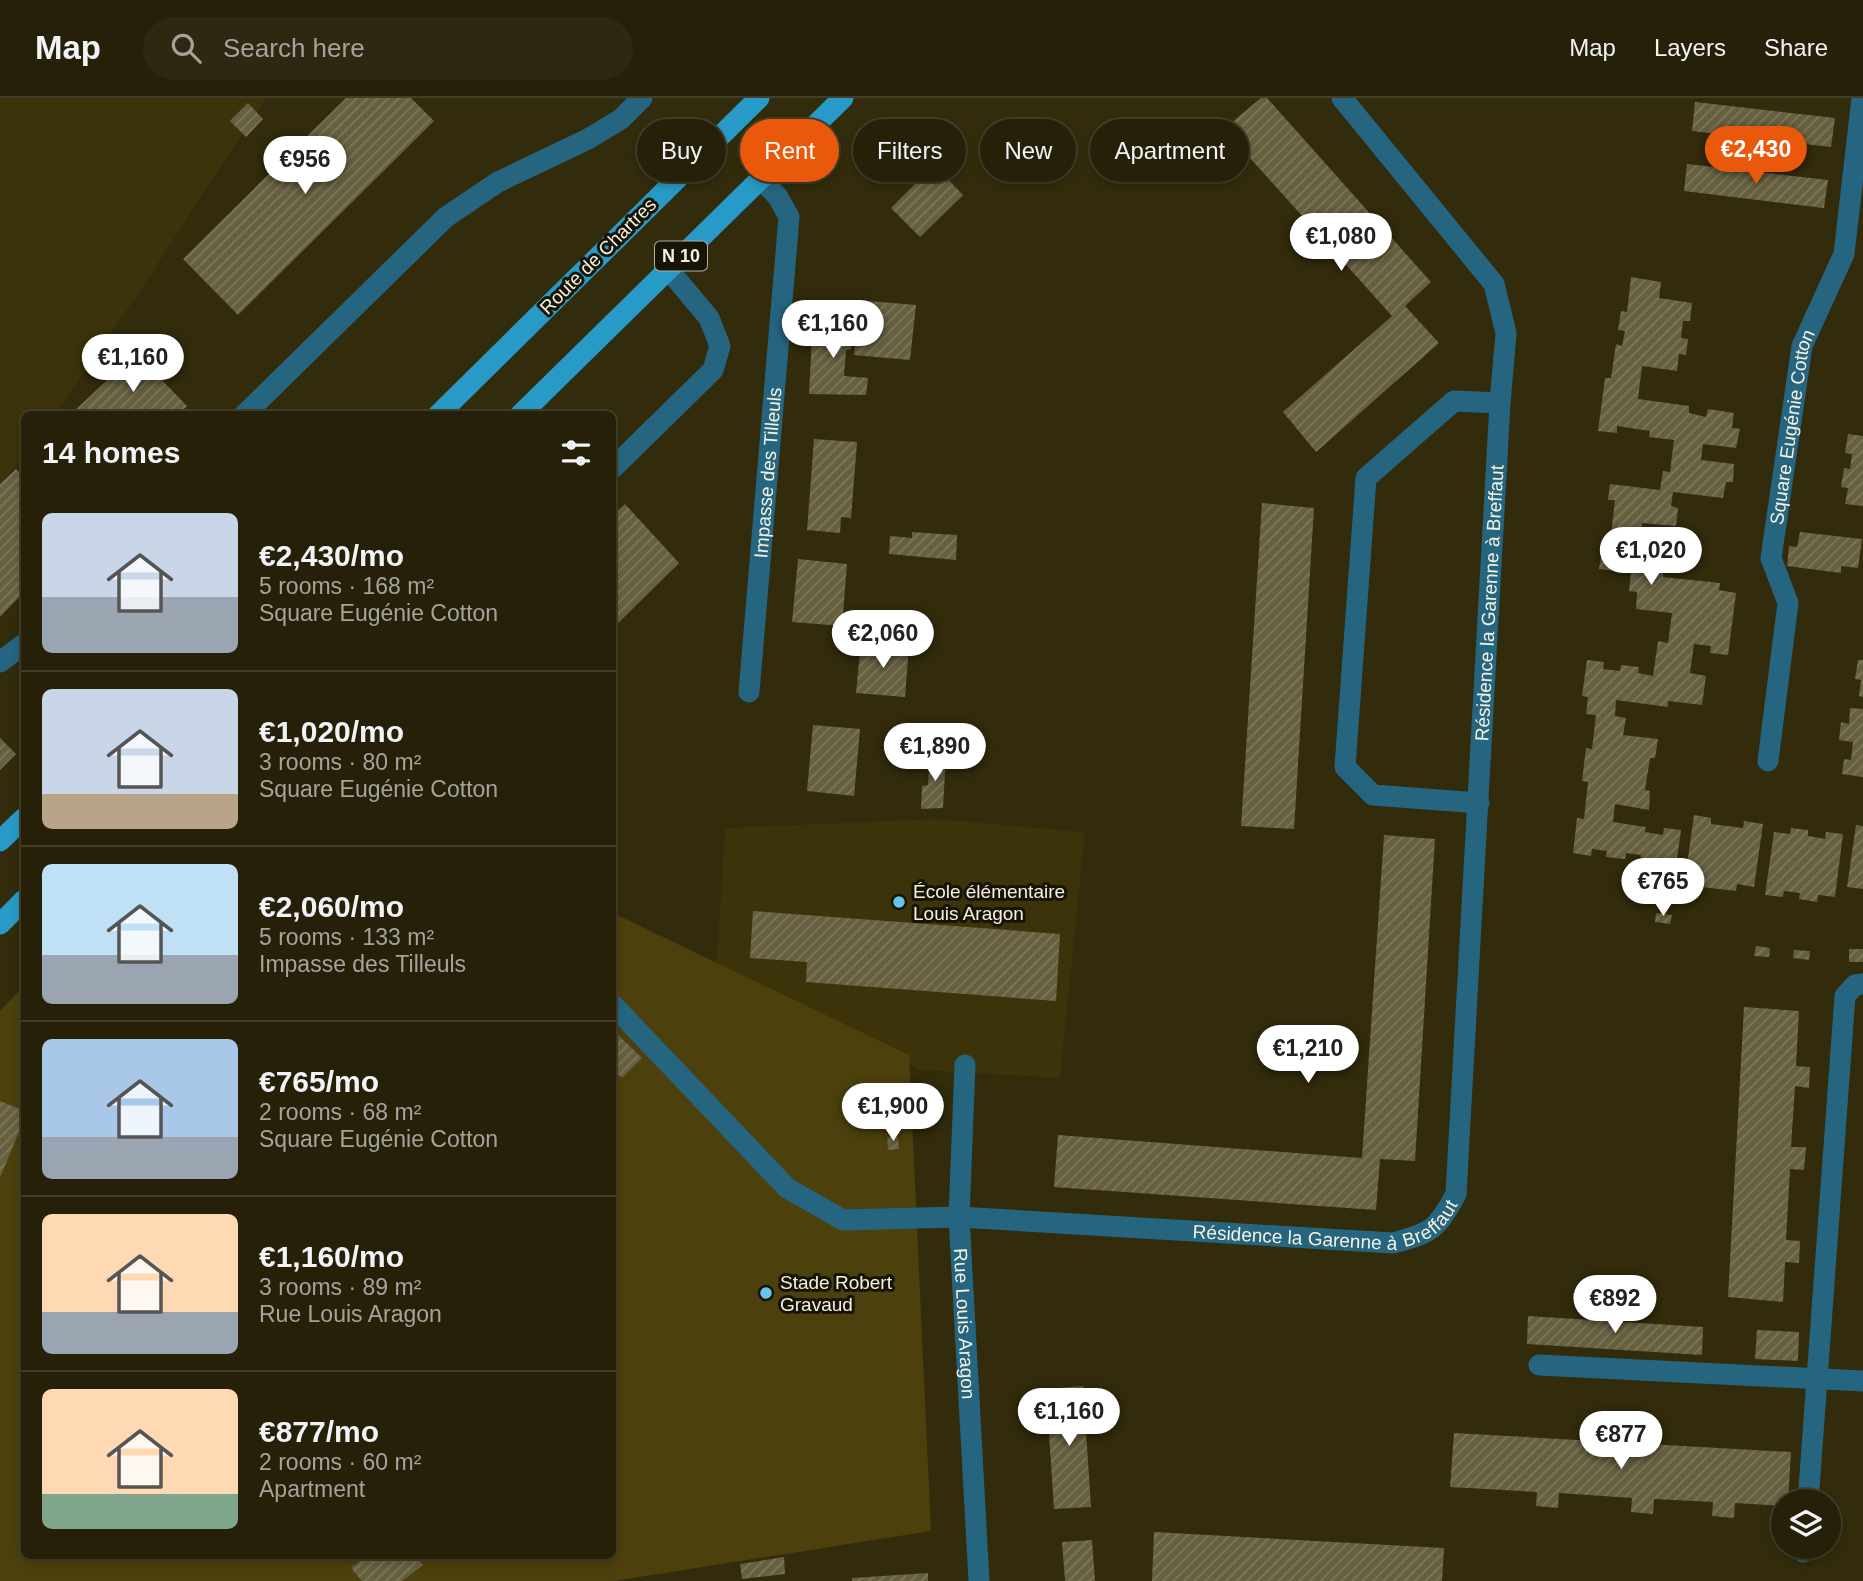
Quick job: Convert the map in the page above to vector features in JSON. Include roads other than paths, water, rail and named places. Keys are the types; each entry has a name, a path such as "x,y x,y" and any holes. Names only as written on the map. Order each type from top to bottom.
{"main road":[{"name":"Route de Chartres","path":"442,411 759,98"},
{"name":"N 10","path":"822,119 843,98"},
{"name":"N 10","path":"524,411 758,182"},
{"path":"0,841 21,821"},
{"path":"0,924 21,903"}],"street":[{"path":"248,411 446,217 498,182 589,139 621,119 642,98"},
{"name":"Résidence la Garenne à Breffaut","path":"616,1008 787,1188 843,1220 959,1217 1393,1243 1425,1235 1443,1219 1457,1194 1506,333 1494,284 1342,98"},
{"name":"Square Eugénie Cotton","path":"1768,761 1788,603 1771,558 1802,346 1844,254 1862,98"},
{"name":"Impasse des Tilleuls","path":"749,692 789,217 778,197 764,182"},
{"path":"616,465 713,370 720,346 709,318 668,269"},
{"path":"1479,803 1373,795 1345,767 1366,478 1454,401 1500,403"},
{"path":"0,662 21,646"},
{"path":"1809,1489 1845,996 1855,985 1863,984"},
{"name":"Rue Louis Aragon","path":"965,1065 959,1217 979,1581"},
{"path":"1539,1365 1863,1381"}],"place":[{"name":"École élémentaire Louis Aragon","path":"899,902"},
{"name":"Stade Robert Gravaud","path":"766,1293"}]}
